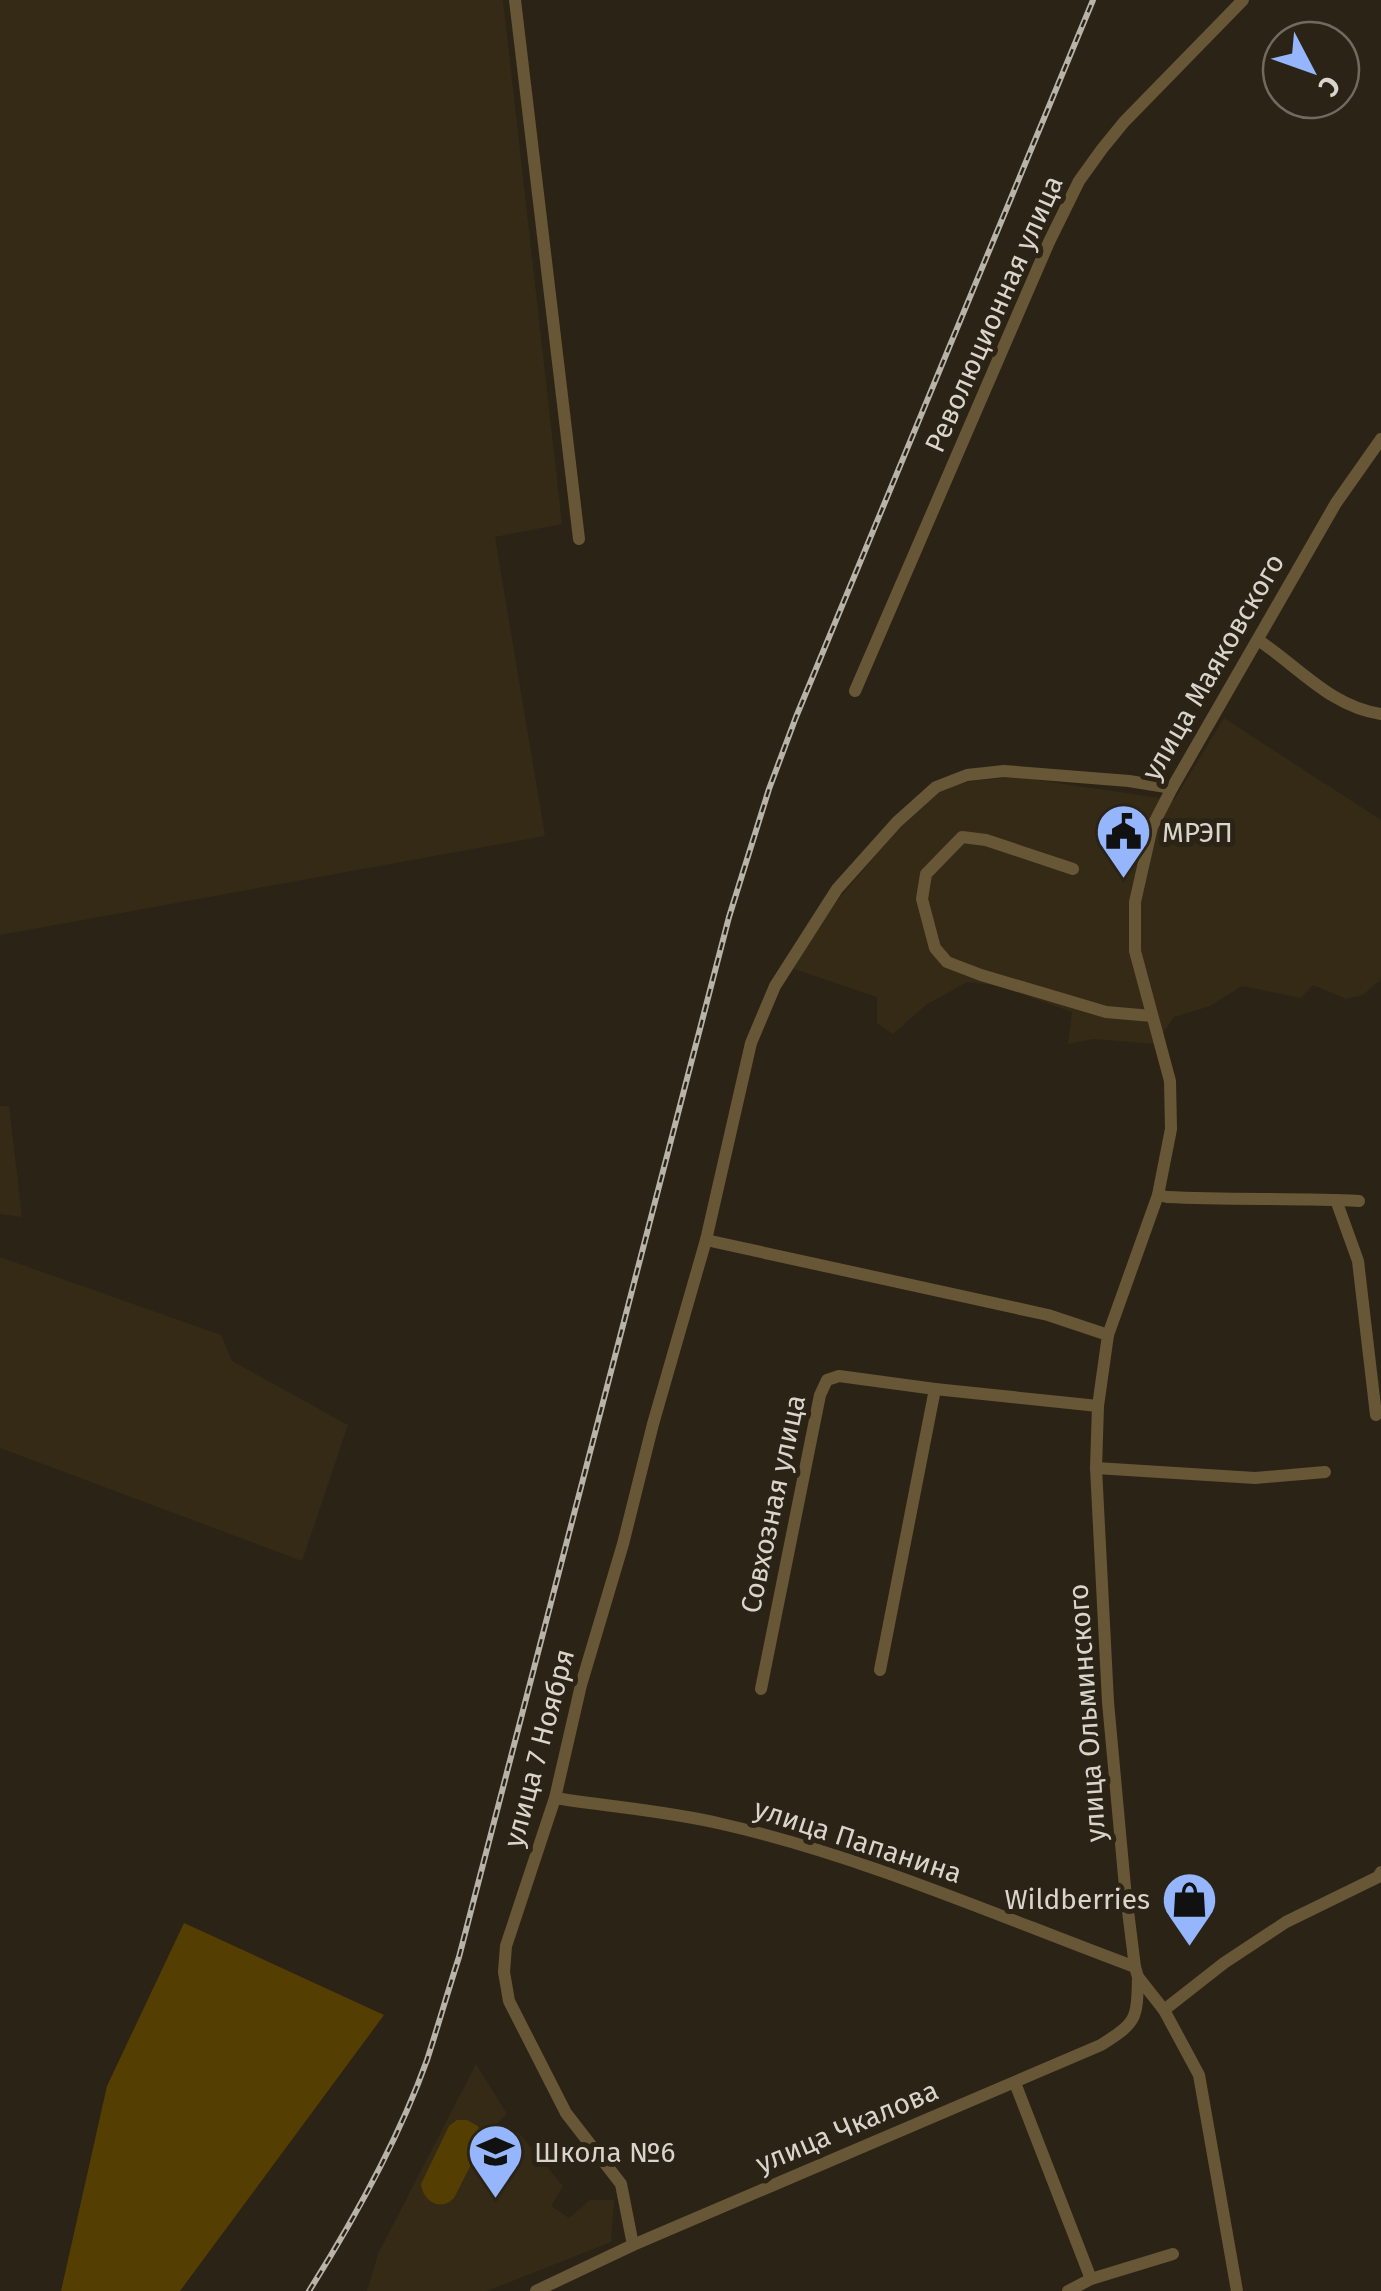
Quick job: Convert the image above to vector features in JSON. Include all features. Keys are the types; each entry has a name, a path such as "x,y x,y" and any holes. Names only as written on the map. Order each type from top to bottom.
{"street":[{"path":"515,0 579,539"},
{"name":"Революционная улица","path":"855,691 1079,181 1124,122 1243,0"},
{"name":"улица Маяковского","path":"1146,997 1135,951 1135,902 1152,826 1336,502 1381,439"},
{"path":"1258,640 1341,703 1381,714"},
{"name":"улица 7 Ноября","path":"633,2246 621,2184 566,2113 508,2001 506,1946 556,1798 581,1685 706,1240 751,1043 775,986 837,889 897,822 936,786 967,775 992,772 1172,788"},
{"path":"1073,869 986,840 962,837 926,874 922,899 935,948 947,962 981,975 1106,1012 1152,1016"},
{"name":"улица Ольминского","path":"1136,1972 1108,1702 1096,1468 1098,1406 1108,1335 1158,1194 1170,1129 1170,1081 1146,997"},
{"path":"1158,1194 1228,1200 1359,1201"},
{"path":"1336,1200 1358,1261 1376,1415"},
{"path":"706,1240 1048,1315 1108,1335"},
{"name":"Совхозная улица","path":"761,1689 822,1387 827,1380 840,1376 1098,1406"},
{"path":"880,1670 936,1389"},
{"path":"1096,1468 1255,1478 1325,1472"},
{"name":"улица Папанина","path":"556,1798 720,1823 786,1841 911,1882 1136,1972"},
{"path":"1164,2010 1224,1963 1286,1922 1378,1877 1381,1872"},
{"path":"1136,1972 1164,2010 1199,2075 1237,2291"},
{"name":"улица Чкалова","path":"536,2291 569,2284 633,2246 1101,2045 1126,2029 1137,2014 1136,1972"},
{"path":"1015,2083 1091,2278"},
{"path":"1068,2291 1091,2278 1173,2254"}],"shaded area":[{"path":"0,0 503,0 562,524 495,537 545,836 0,935"},
{"path":"1224,718 1381,820 1381,979 1363,995 1346,999 1313,985 1301,998 1242,986 1210,1006 1174,1017 1155,1044 1093,1039 1068,1044 1072,1012 995,985 967,982 926,1005 893,1034 877,1023 877,997 794,969 837,901 909,816 944,788 1016,777 1174,800"},
{"path":"0,1106 9,1106 22,1217 0,1214"},
{"path":"0,1257 221,1335 232,1361 348,1425 302,1561 0,1448"},
{"path":"184,1923 384,2015 180,2291 61,2291 107,2086"},
{"path":"476,2064 507,2114 487,2133 503,2146 518,2132 563,2186 551,2206 569,2218 590,2200 614,2200 611,2242 487,2291 367,2291 378,2254"},
{"path":"457,2120 478,2126 483,2141 454,2198 444,2204 433,2203 425,2196 421,2184 449,2126"}],"railway":[{"path":"309,2291 359,2207 403,2120 427,2060 459,1957 729,917 769,789 1093,0"}],"place":[{"name":"МРЭП","path":"1123,881"},
{"name":"Wildberries","path":"1189,1948"},
{"name":"Школа №6","path":"495,2201"}]}
